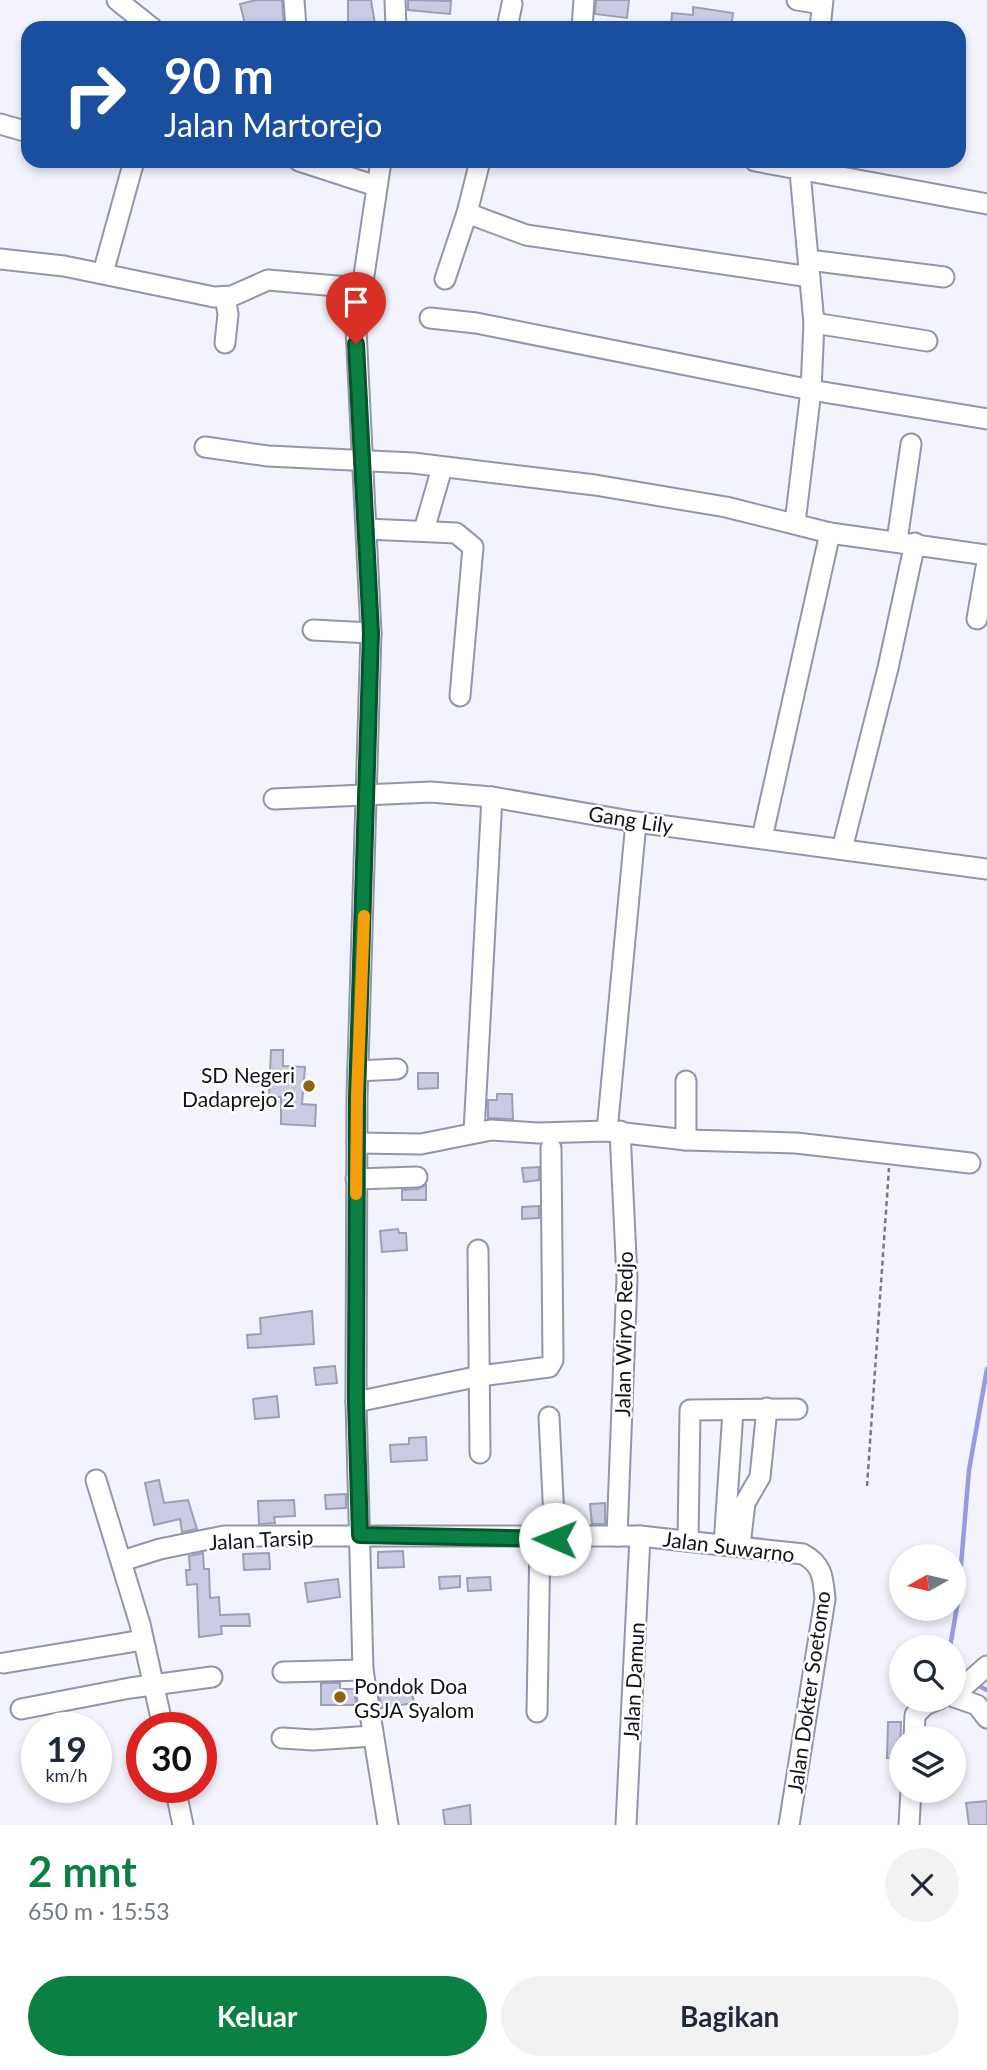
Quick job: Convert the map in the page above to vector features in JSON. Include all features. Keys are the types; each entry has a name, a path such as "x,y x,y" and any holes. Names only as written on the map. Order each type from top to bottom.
{"street":[{"path":"117,0 143,21"},
{"path":"294,0 296,21"},
{"path":"395,0 396,21"},
{"path":"582,21 584,0"},
{"path":"797,0 822,2 821,21"},
{"path":"508,21 512,4"},
{"path":"0,124 21,130"},
{"path":"103,273 131,168"},
{"path":"321,168 376,186"},
{"path":"380,168 356,329 371,633 356,1143 356,1402 363,1670 388,1825"},
{"path":"445,279 467,213 478,168"},
{"path":"795,523 811,390 814,323 798,168"},
{"path":"813,168 987,204"},
{"path":"467,213 526,235 810,268 944,277"},
{"path":"0,259 103,273 225,297 268,280 360,288"},
{"path":"225,297 228,314 225,343"},
{"path":"430,318 476,323 811,390 987,419"},
{"path":"814,323 928,341"},
{"path":"842,849 888,668 906,542 911,444"},
{"path":"205,447 268,456 363,459 595,485 795,523 830,533 987,555"},
{"path":"424,530 442,468"},
{"path":"367,529 456,533 473,547 460,696"},
{"path":"762,838 830,533"},
{"path":"977,618 987,562"},
{"path":"313,630 371,633"},
{"name":"Gang Lily","path":"274,799 431,792 492,797 636,821 987,869"},
{"path":"474,1132 492,797"},
{"name":"Jalan Wiryo Redjo","path":"617,1536 627,1278 614,1131 636,821"},
{"path":"358,1071 397,1069"},
{"path":"685,1140 686,1081"},
{"path":"356,1143 421,1144 474,1132 614,1131 685,1140 785,1142 970,1163"},
{"path":"356,1402 480,1376 545,1369 552,1363 551,1148"},
{"path":"356,1179 418,1177"},
{"path":"478,1250 480,1453"},
{"path":"688,1541 688,1415 692,1408 797,1409"},
{"path":"732,1545 745,1503 760,1477 767,1408"},
{"path":"732,1545 733,1410"},
{"path":"537,1712 548,1539 549,1418"},
{"path":"96,1480 143,1640 159,1712"},
{"name":"Jalan Tarsip","path":"121,1561 160,1549 224,1536 360,1535 548,1539"},
{"name":"Jalan Suwarno","path":"548,1539 640,1536 803,1554 817,1561"},
{"name":"Jalan Damun","path":"626,1825 640,1536"},
{"name":"Jalan Dokter Soetomo","path":"789,1825 825,1599 822,1572 817,1561"},
{"path":"4,1663 143,1640"},
{"path":"283,1672 363,1670"},
{"path":"21,1709 212,1676"},
{"path":"967,1685 987,1718"},
{"path":"282,1738 313,1740 373,1736"},
{"path":"178,1803 183,1825"},
{"path":"909,1825 910,1803"}],"path":[{"path":"867,1486 890,1152"}],"building":[{"path":"256,0 282,0 284,21 244,21 240,4"},
{"path":"348,0 371,0 374,21 348,21"},
{"path":"408,0 451,1 450,14 408,10"},
{"path":"596,0 629,0 627,18 595,14"},
{"path":"693,7 733,13 732,21 671,21 672,13 693,15"},
{"path":"271,1050 283,1050 283,1066 305,1067 302,1104 316,1105 315,1126 281,1124 281,1097 269,1097"},
{"path":"418,1073 438,1073 438,1088 418,1089"},
{"path":"497,1094 512,1094 513,1119 488,1118 488,1100 497,1100"},
{"path":"539,1167 539,1180 524,1182 522,1168"},
{"path":"426,1185 426,1200 402,1200 402,1190 418,1189"},
{"path":"539,1206 539,1218 522,1219 522,1207"},
{"path":"398,1229 399,1233 406,1233 407,1250 382,1252 380,1231"},
{"path":"312,1311 314,1344 248,1348 247,1335 261,1334 260,1318"},
{"path":"335,1366 337,1383 316,1385 314,1368"},
{"path":"277,1396 279,1417 255,1419 253,1399"},
{"path":"426,1437 427,1460 391,1462 390,1445 409,1444 409,1438"},
{"path":"159,1480 164,1503 188,1500 197,1529 182,1532 180,1519 154,1525 145,1483"},
{"path":"346,1494 346,1508 326,1509 325,1495"},
{"path":"294,1500 295,1516 274,1517 275,1523 259,1524 258,1501"},
{"path":"605,1503 605,1524 592,1524 590,1504"},
{"path":"403,1551 404,1567 378,1568 378,1552"},
{"path":"203,1553 204,1569 209,1569 210,1598 219,1597 220,1615 249,1614 250,1626 221,1626 222,1634 199,1637 197,1584 187,1585 186,1570 190,1570 189,1556"},
{"path":"269,1553 270,1569 244,1570 243,1554"},
{"path":"460,1576 460,1587 440,1589 439,1577"},
{"path":"490,1577 491,1590 468,1591 467,1578"},
{"path":"338,1579 340,1597 308,1602 305,1583"},
{"name":"Pondok Doa GSJA Syalom","path":"321,1683 340,1683 340,1689 354,1689 356,1705 321,1705"},
{"path":"412,1690 414,1703 382,1708 379,1695"},
{"path":"888,1722 901,1722 901,1726 889,1726 887,1758"},
{"path":"987,1801 987,1825 969,1825 966,1803"},
{"path":"470,1805 471,1825 445,1825 443,1810"}],"waterway":[{"path":"952,1635 958,1601 969,1470 987,1369"},
{"path":"975,1684 987,1690"}],"slow traffic":[{"path":"356,1194 364,916"}],"place":[{"name":"SD Negeri Dadaprejo 2","path":"309,1086"},
{"name":"Pondok Doa GSJA Syalom","path":"340,1697"}],"route":[{"path":"356,344 371,633 357,1097 356,1402 360,1535 555,1539"}]}
